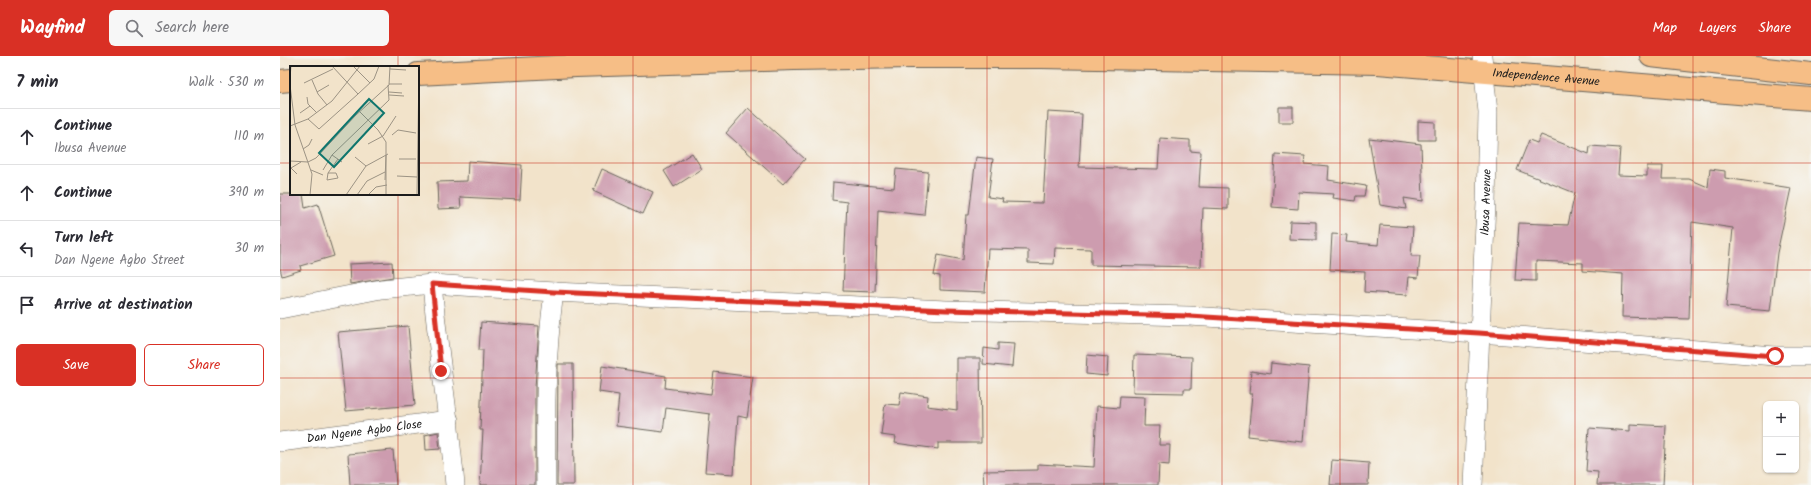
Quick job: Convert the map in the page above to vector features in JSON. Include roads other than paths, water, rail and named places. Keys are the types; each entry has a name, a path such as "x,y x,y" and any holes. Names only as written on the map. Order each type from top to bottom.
{"main road":[{"path":"1651,56 1811,74"},
{"name":"Independence Avenue","path":"419,74 584,66 794,59 912,57 1049,57 1483,64 1811,99"},
{"path":"280,81 290,80"}],"street":[{"name":"Ibusa Avenue","path":"1473,485 1486,203 1487,120 1483,64"},
{"path":"280,309 381,289 432,284 554,292 946,310 1189,316 1479,333 1775,356 1811,356"},
{"path":"432,284 438,348 449,420 455,485"},
{"path":"546,485 545,393 548,345 554,292"},
{"name":"Dan Ngene Agbo Close","path":"280,442 449,420"}]}
